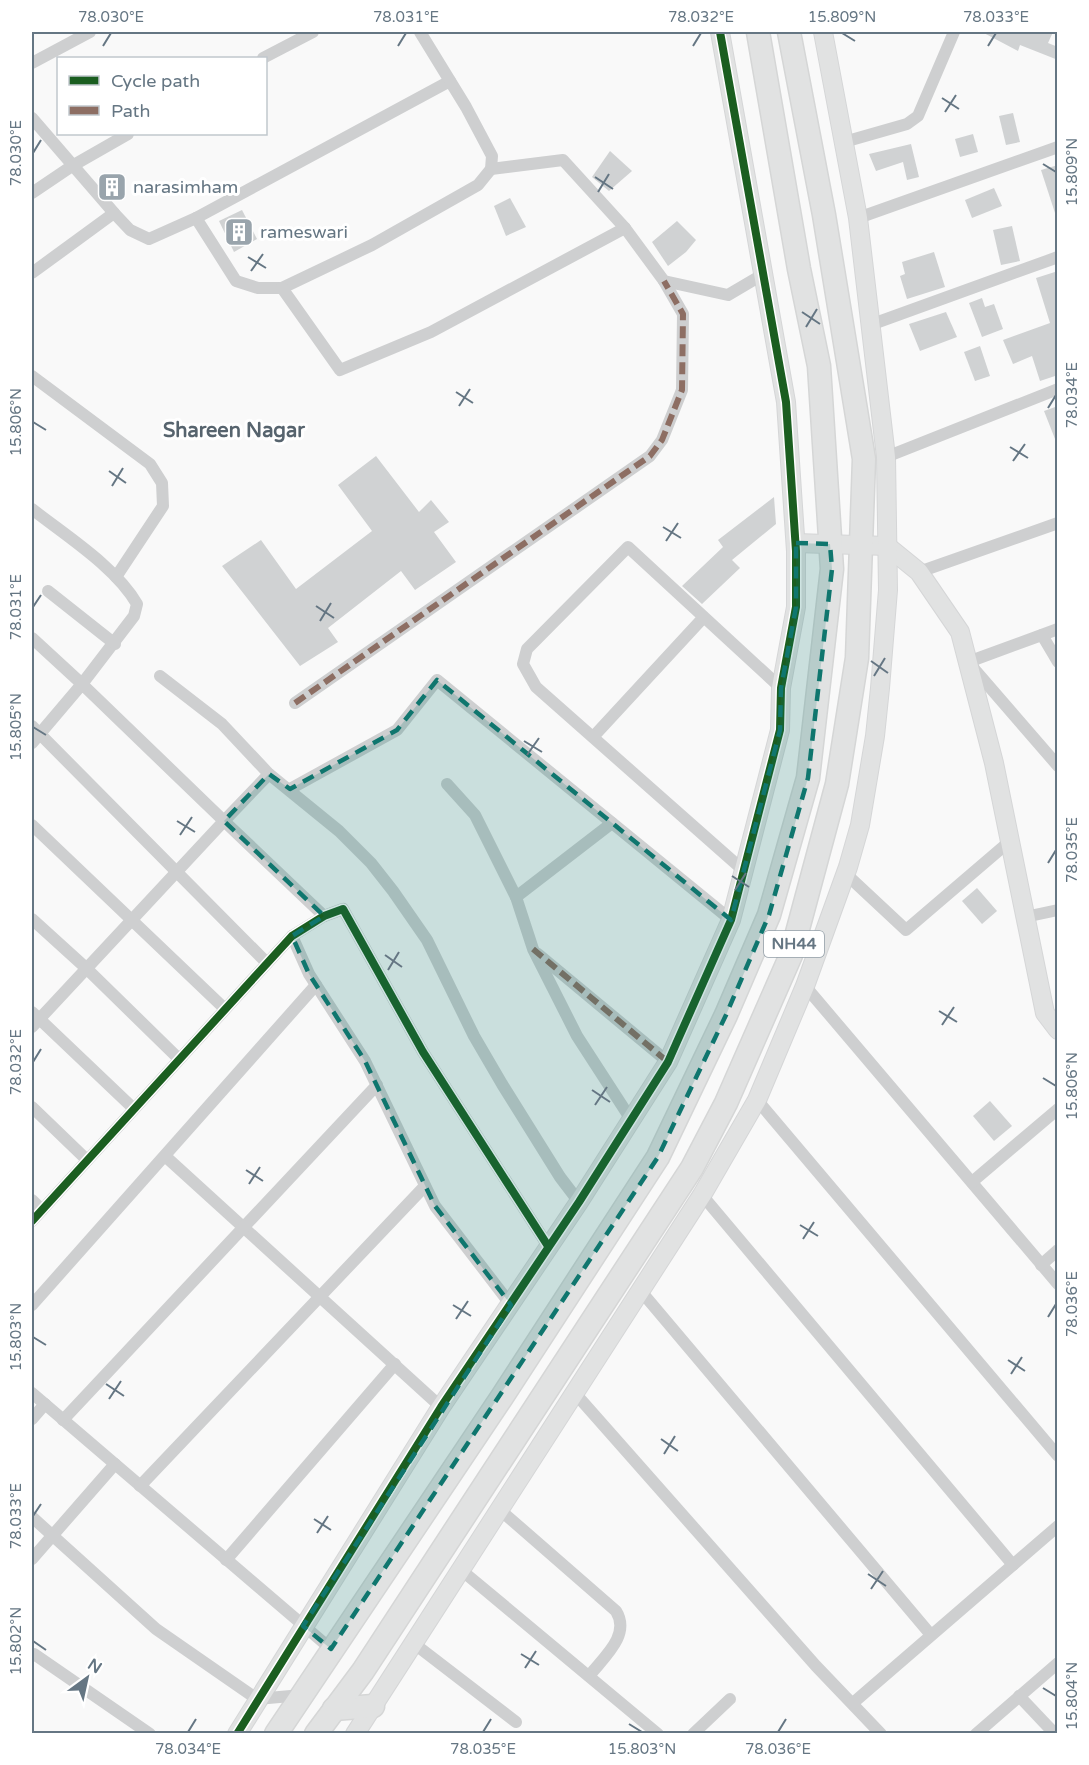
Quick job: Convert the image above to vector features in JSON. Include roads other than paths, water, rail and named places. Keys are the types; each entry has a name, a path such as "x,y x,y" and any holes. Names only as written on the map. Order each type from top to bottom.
{"highway":[{"name":"NH44","path":"276,1734 502,1397 658,1157 726,1015 770,915 808,778 832,569 819,366 797,261 758,32"},
{"name":"NH44","path":"316,1734 363,1671 692,1168 726,1103 791,955 837,784 857,658 864,459 824,215 789,32"},
{"path":"334,1709 373,1706"}],"street":[{"path":"32,63 90,32"},
{"path":"265,57 313,32"},
{"path":"196,218 236,280 258,288 282,288 372,245 453,201 478,184 491,169 492,156 420,32"},
{"path":"237,1734 441,1407 579,1202 668,1062 731,920 780,730 781,688 796,607 796,543 786,402 720,32"},
{"path":"355,1734 412,1642 702,1196 757,1100 805,986 846,874 860,825 875,736 888,590 886,457 862,268 858,218 824,32"},
{"path":"844,142 907,124 918,116 954,32"},
{"path":"32,118 130,230 149,239 196,218 450,81"},
{"path":"32,193 72,166 126,135"},
{"path":"858,218 1058,147"},
{"path":"295,702 650,456 662,440 682,390 683,314 664,281 625,228 563,160 491,169"},
{"path":"32,273 114,213"},
{"path":"282,288 340,370 431,332 625,228"},
{"path":"870,325 1058,257"},
{"path":"664,281 728,295 762,276"},
{"path":"32,376 150,464 162,483 163,506 116,577"},
{"path":"886,457 1058,389"},
{"path":"32,509 116,577 137,604 134,616 115,644 82,684 34,734 267,963"},
{"path":"919,572 1058,523"},
{"path":"796,543 887,546 919,572 960,632 1010,841 1046,1013 1058,1030"},
{"path":"743,870 536,687 523,664 527,649 628,547 781,688"},
{"path":"48,591 115,644"},
{"path":"594,736 703,618"},
{"path":"968,662 1058,629"},
{"path":"1042,635 1058,662"},
{"path":"32,638 324,916"},
{"path":"968,662 1058,766"},
{"path":"160,676 222,724 269,774 290,789 371,863 427,940 474,1036 560,1177 579,1202"},
{"path":"290,789 397,730 437,680 731,920"},
{"path":"133,1108 34,1019 86,968 269,774"},
{"path":"447,783 476,814 516,897 533,949 577,1036 632,1121"},
{"path":"516,897 612,823"},
{"path":"32,825 225,1009"},
{"path":"846,874 906,930 1010,841"},
{"path":"32,1221 292,936 324,916 343,909 423,1052 549,1246"},
{"path":"1025,917 1058,910"},
{"path":"32,919 179,1059"},
{"path":"292,936 316,985 365,1061 435,1206 511,1305"},
{"path":"533,949 668,1062"},
{"path":"32,1305 316,985"},
{"path":"805,986 1058,1284"},
{"path":"63,1420 377,1086"},
{"path":"757,1100 1058,1456"},
{"path":"32,1107 87,1160"},
{"path":"972,1182 1058,1109"},
{"path":"165,1156 441,1407"},
{"path":"140,1486 425,1186"},
{"path":"702,1196 1013,1565"},
{"path":"32,1200 42,1210"},
{"path":"1041,1265 1058,1250"},
{"path":"640,1290 931,1635"},
{"path":"226,1560 395,1364"},
{"path":"574,1392 816,1666 881,1734"},
{"path":"32,1393 331,1650"},
{"path":"32,1419 45,1404"},
{"path":"32,1559 115,1464"},
{"path":"499,1509 616,1611 622,1619 622,1630 619,1637 589,1676"},
{"path":"32,1517 156,1629 257,1699 302,1695"},
{"path":"853,1703 1058,1526"},
{"path":"460,1569 658,1734"},
{"path":"412,1642 516,1722"},
{"path":"34,1654 150,1734"},
{"path":"976,1734 1058,1662"},
{"path":"1019,1696 1055,1734"},
{"path":"693,1734 730,1700"}],"place":[{"name":"narasimham","path":"112,187"},
{"name":"rameswari","path":"239,232"}],"district":[{"name":"Shareen Nagar","path":"234,431"}]}
